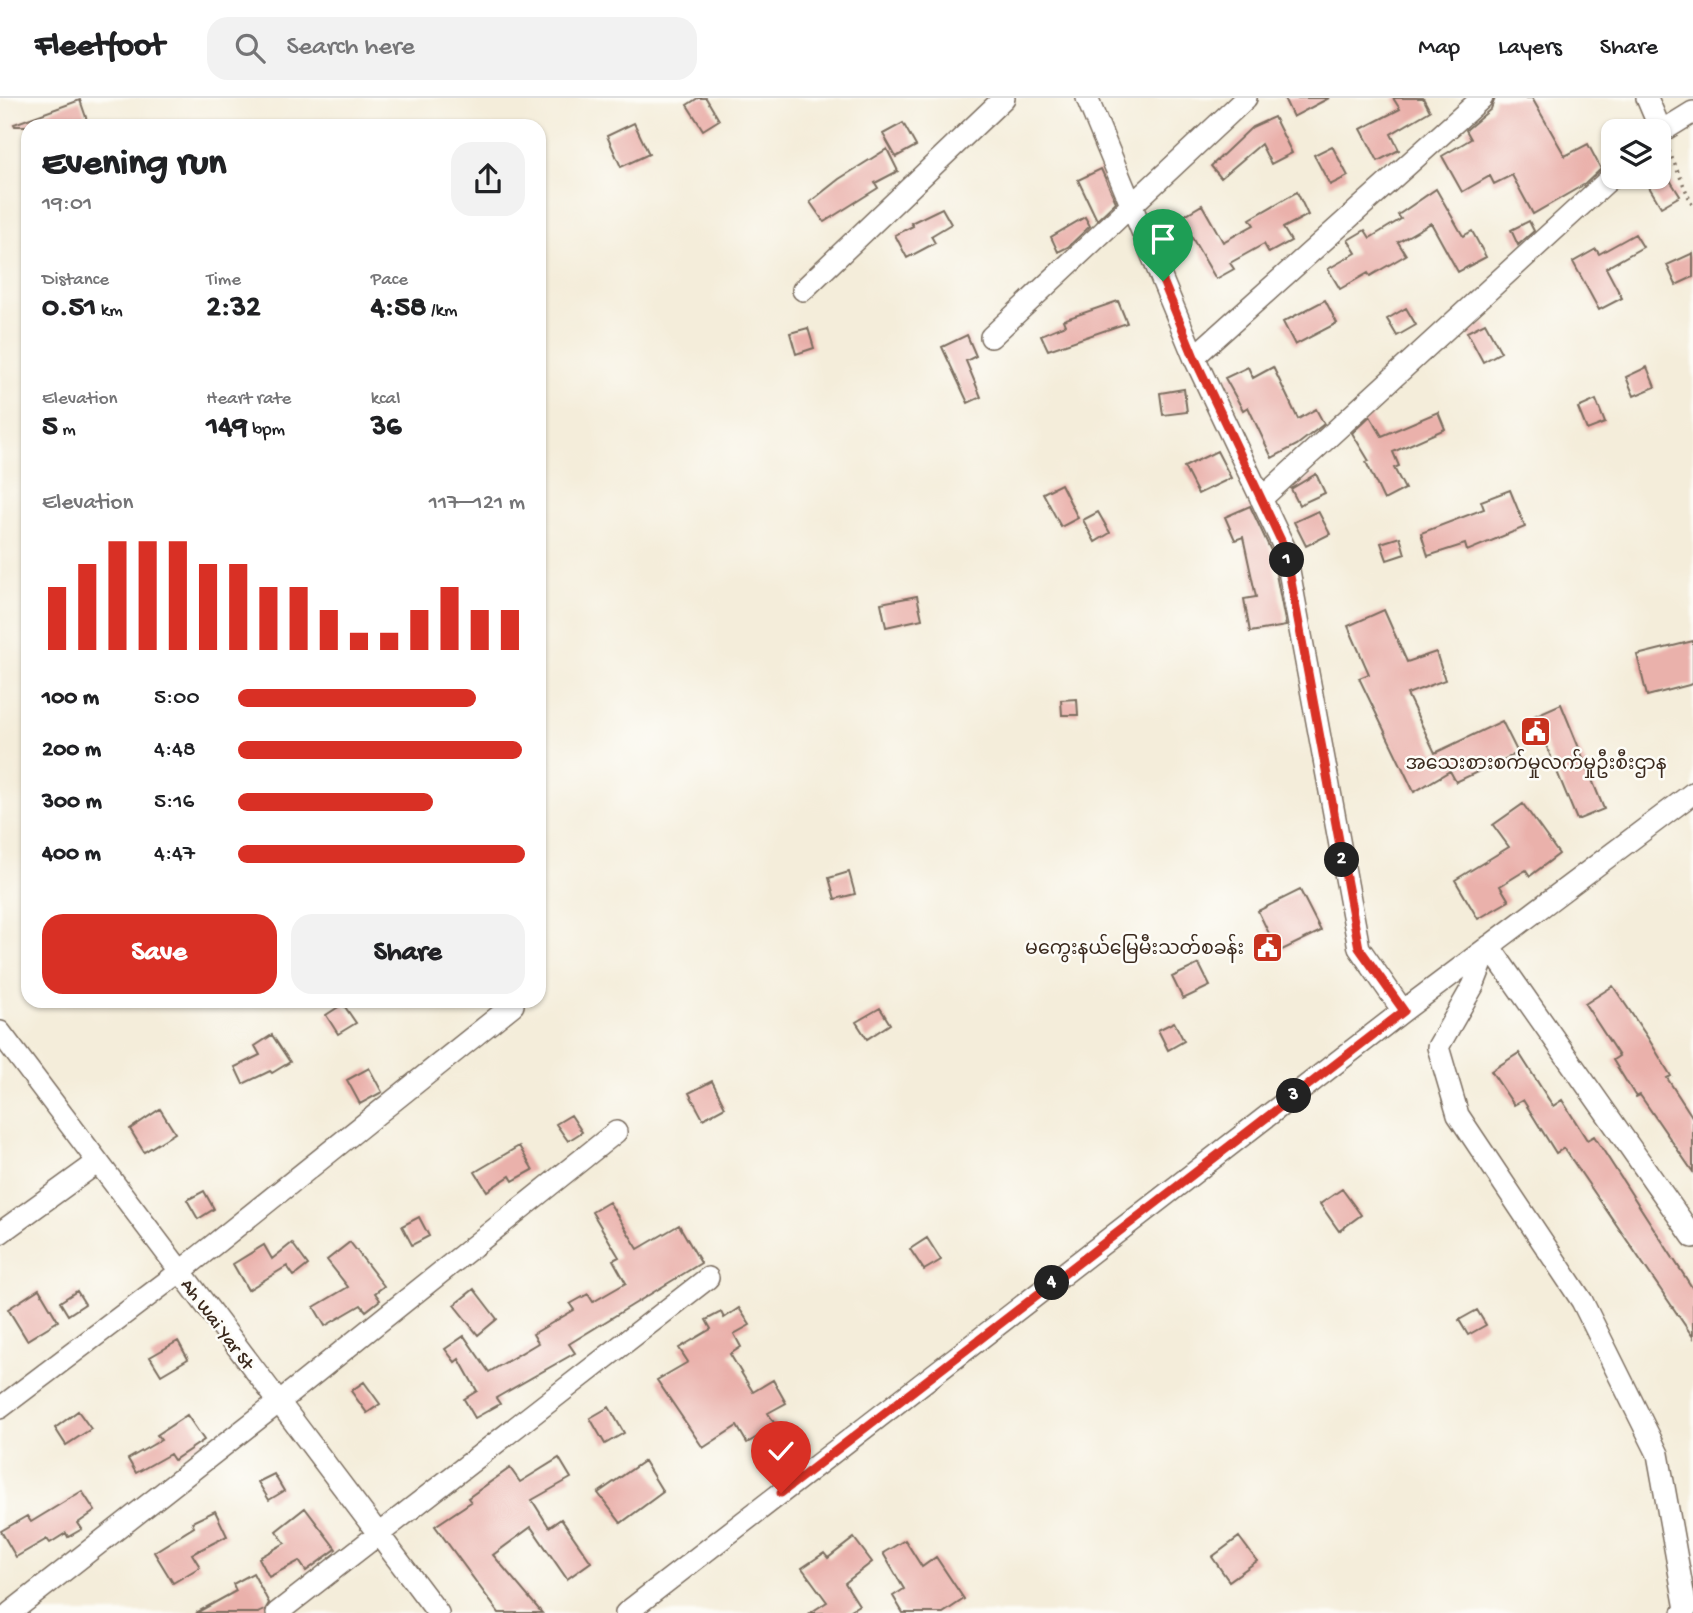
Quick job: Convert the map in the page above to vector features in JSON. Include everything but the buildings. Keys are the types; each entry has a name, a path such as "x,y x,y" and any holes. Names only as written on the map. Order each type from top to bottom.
{"street":[{"path":"803,290 1004,98"},
{"path":"1087,98 1194,357 1285,549 1359,948 1404,1011"},
{"path":"991,337 1246,98"},
{"path":"1194,357 1482,98"},
{"path":"1647,98 1655,119"},
{"path":"1671,125 1693,112"},
{"path":"1262,499 1601,187"},
{"path":"626,1613 1404,1011 1693,793"},
{"path":"1489,946 1693,1237"},
{"path":"1489,946 1473,986 1438,1046 1454,1103 1458,1115 1582,1301 1658,1454 1686,1609 1683,1613"},
{"path":"0,1408 181,1271 509,1008"},
{"name":"Ah Wai Yar St","path":"0,1032 439,1613"},
{"path":"10,1613 616,1132"},
{"path":"0,1233 98,1162"},
{"path":"277,1613 708,1278"}],"path":[{"path":"1671,157 1693,207"}],"place":[{"name":"အသေးစားစက်မှုလက်မှုဦးစီးဌာန","path":"1536,731"},
{"name":"မကွေးနယ်မြေမီးသတ်စခန်း","path":"1267,947"}],"route":[{"path":"781,1493 1404,1011 1359,948 1285,549 1194,357 1163,281"}]}
